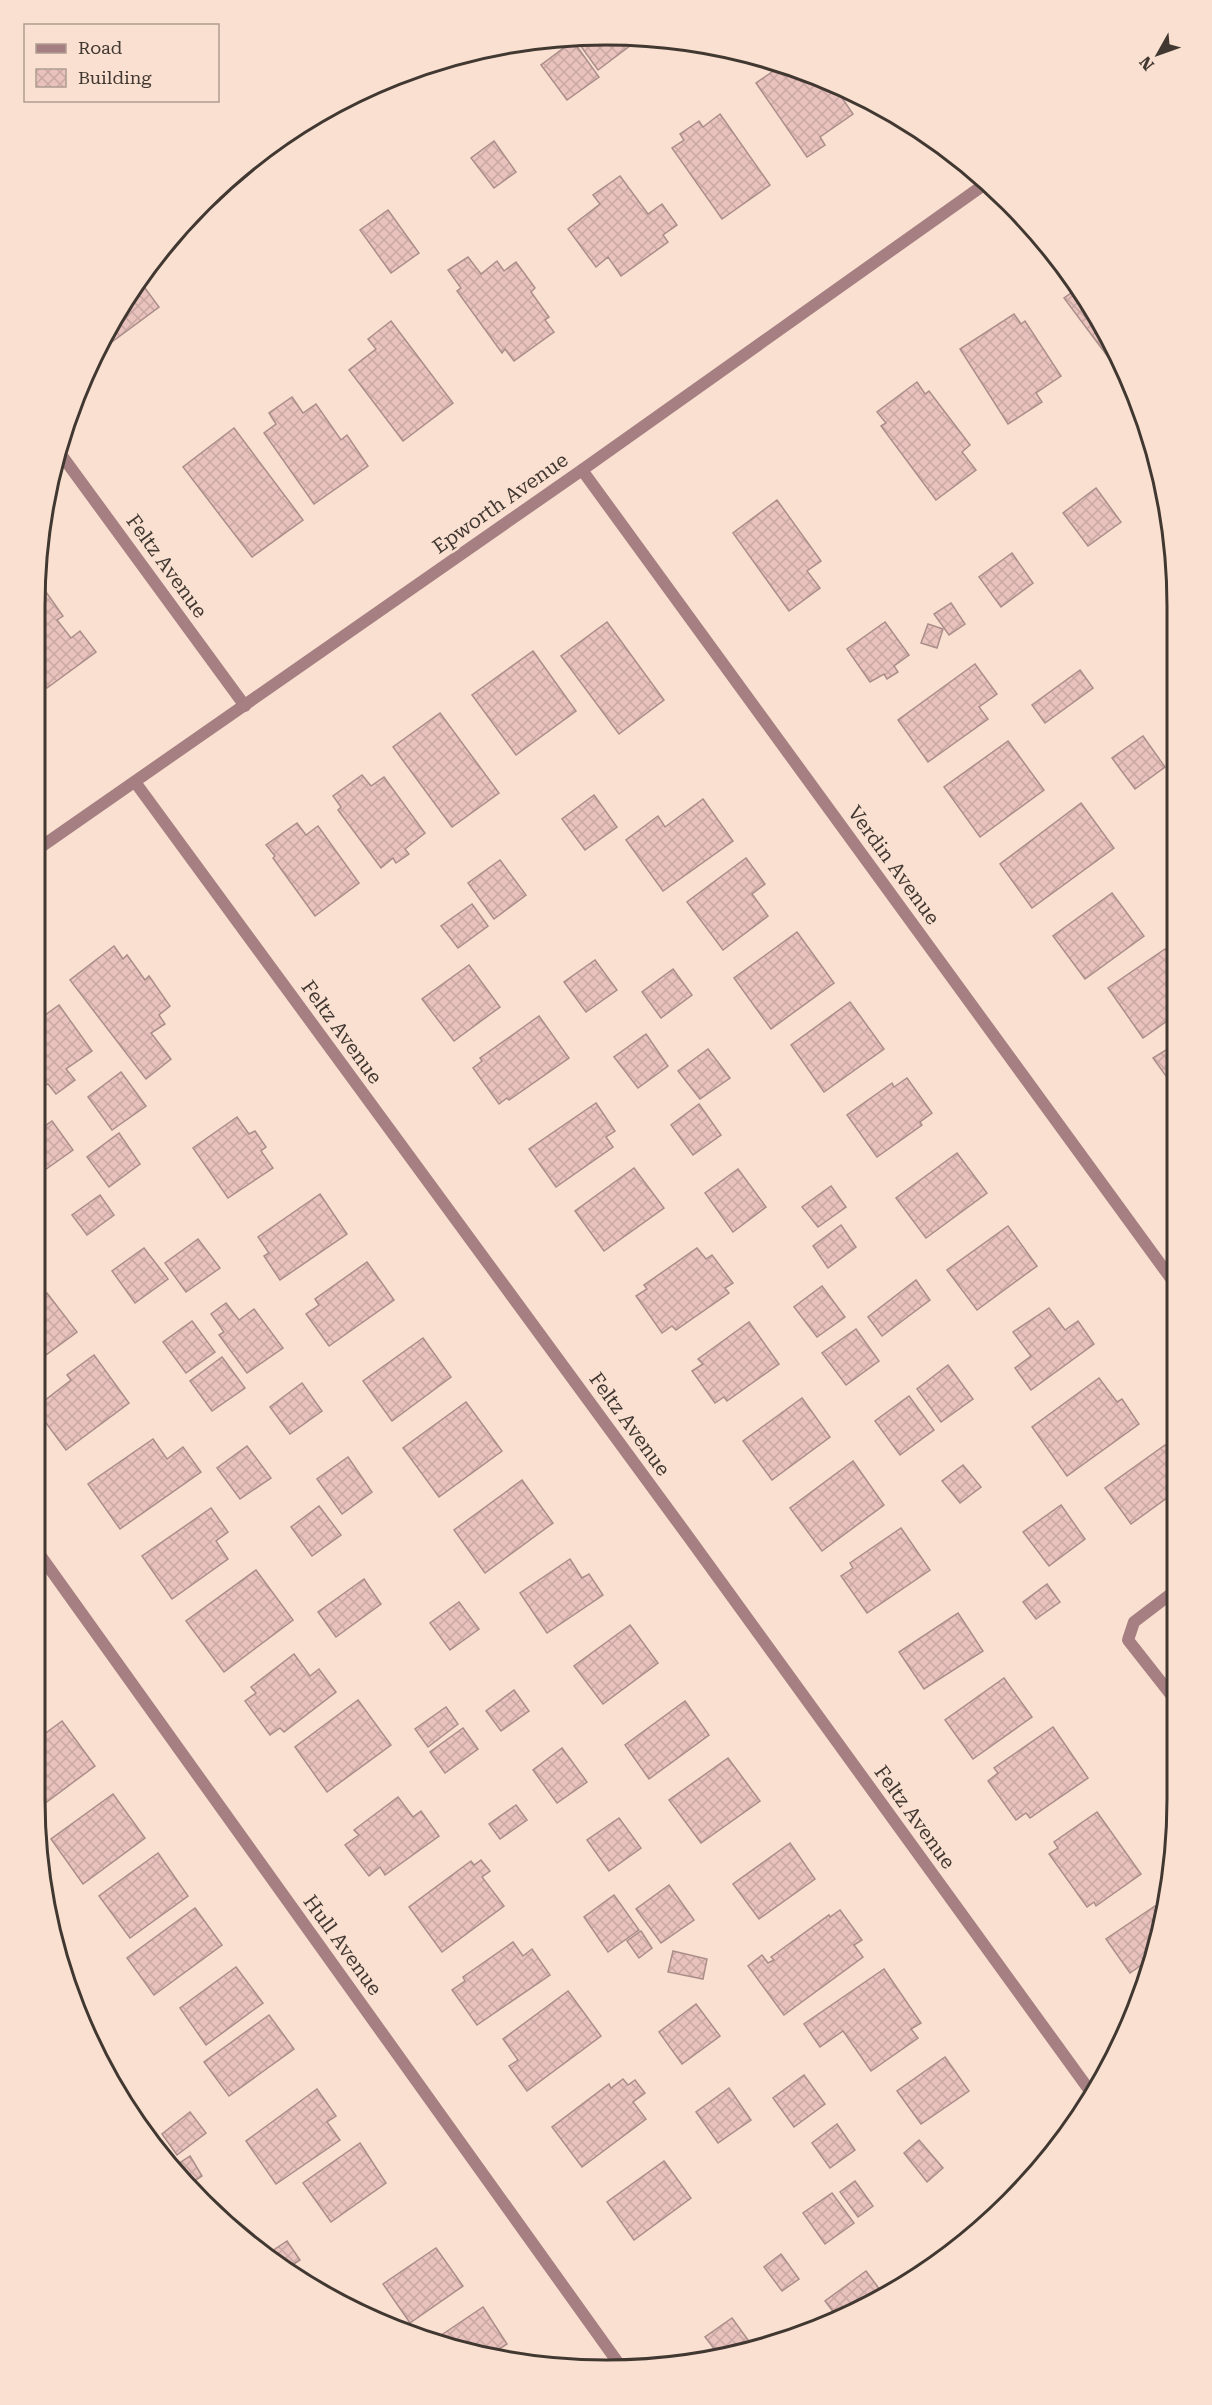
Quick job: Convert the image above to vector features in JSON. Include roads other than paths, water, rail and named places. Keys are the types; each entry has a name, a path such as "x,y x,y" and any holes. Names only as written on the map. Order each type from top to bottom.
{"street":[{"name":"Epworth Avenue","path":"45,844 582,470 978,186"},
{"name":"Feltz Avenue","path":"65,459 245,706"},
{"name":"Verdin Avenue","path":"582,470 1167,1273"},
{"name":"Feltz Avenue","path":"135,782 690,1539 1087,2087"},
{"name":"Hull Avenue","path":"45,1562 616,2360"},
{"path":"1167,1597 1134,1622 1128,1640 1167,1690"}]}
